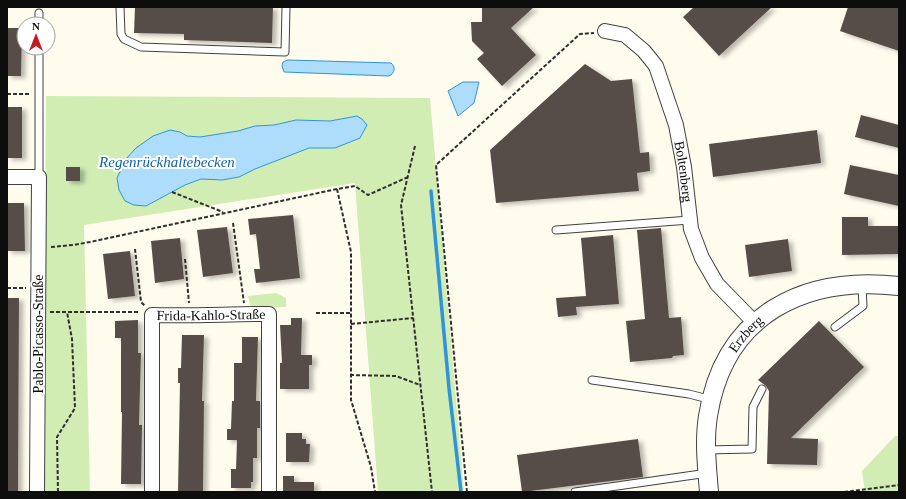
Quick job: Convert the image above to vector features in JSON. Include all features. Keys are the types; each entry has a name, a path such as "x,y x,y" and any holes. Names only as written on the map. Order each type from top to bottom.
{"street":[{"name":"Boltenberg","path":"606,31 625,35 644,51 656,66 676,125 684,167 691,229 702,258 731,299 755,323"},
{"path":"7,176 39,177"},
{"name":"Pablo-Picasso-Straße","path":"37,492 39,177"},
{"name":"Erzberg","path":"709,492 706,450 708,416 719,376 728,357 739,340 755,323 771,310 798,296 820,289 862,284 899,286"},
{"name":"Frida-Kahlo-Straße","path":"152,492 152,315 190,316 218,314 269,314 269,492"}],"lane":[{"path":"120,7 121,34 124,39 141,47 285,52 286,7"},
{"path":"39,56 39,177"},
{"path":"556,230 690,220"},
{"path":"835,327 863,306 862,284"},
{"path":"592,380 689,394 712,400"},
{"path":"706,450 752,449 753,407 762,389"},
{"path":"575,492 708,473"}],"path":[{"path":"467,492 436,165 580,34 606,31"},
{"path":"7,94 39,94"},
{"path":"415,146 401,206 432,492"},
{"path":"38,248 73,245 355,186 368,195 408,177"},
{"path":"337,189 351,252 351,400 371,467 375,492"},
{"path":"172,192 225,213"},
{"path":"234,222 244,306"},
{"path":"135,249 141,302 152,315"},
{"path":"186,259 190,316"},
{"path":"7,288 38,288"},
{"path":"38,311 142,312 152,315"},
{"path":"58,492 56,437 75,408 72,339 67,312"},
{"path":"316,313 351,313"},
{"path":"351,324 413,318"},
{"path":"350,375 396,376 420,385"},
{"path":"844,492 899,485"}],"green space":[{"path":"46,96 430,98 464,492 378,492 355,183 84,225 90,492 44,492","holes":["357,116 335,148 309,148 255,169 239,177 222,180 201,179 185,185 146,206 180,132 187,136 200,137 238,131 255,126 274,125 296,120 330,121"]},
{"path":"276,293 286,298 286,307 251,308 248,296"},
{"path":"895,436 899,436 899,492 865,492 862,471"}],"water":[{"path":"288,60 391,63 394,66 394,70 389,76 284,72 282,66 283,62"},
{"path":"463,82 479,82 474,103 458,116 448,91"},
{"name":"Regenrückhaltebecken","path":"357,116 367,125 360,138 335,148 309,148 255,169 239,177 222,180 201,179 185,185 146,206 134,205 125,201 119,190 117,178 126,159 136,148 153,136 170,130 180,132 187,136 200,137 238,131 255,126 274,125 296,120 330,121"}],"building":[{"path":"135,7 273,7 272,43 184,40 184,34 134,33"},
{"path":"482,7 534,7 511,28 536,55 502,86 477,59 484,53 472,41 471,22 482,22"},
{"path":"694,7 772,7 719,56 683,17"},
{"path":"848,7 899,7 899,51 840,31"},
{"path":"7,28 16,28 16,56 21,56 21,76 7,76"},
{"path":"585,64 611,81 632,79 640,153 649,152 650,171 637,173 639,191 496,203 490,150"},
{"path":"7,107 22,107 22,158 7,158"},
{"path":"861,115 899,125 899,148 855,137"},
{"path":"817,130 821,163 713,177 709,144"},
{"path":"850,165 899,175 899,206 844,194"},
{"path":"66,167 80,167 80,181 66,181"},
{"path":"7,203 24,203 25,251 7,251"},
{"path":"293,215 300,278 256,283 254,269 260,269 256,234 250,235 248,219"},
{"path":"842,217 868,217 868,226 899,226 899,254 842,255"},
{"path":"227,227 233,273 203,277 197,230"},
{"path":"661,228 669,318 681,317 684,355 673,356 672,358 630,362 626,321 645,319 637,230"},
{"path":"613,235 619,304 576,307 577,315 558,317 556,298 586,296 581,238"},
{"path":"180,238 184,279 155,283 151,241"},
{"path":"788,239 792,271 749,277 745,245"},
{"path":"130,251 135,296 108,299 103,254"},
{"path":"7,298 19,298 18,492 7,492"},
{"path":"291,318 302,318 301,355 312,355 312,365 309,365 309,389 280,389 280,363 282,363 280,325 291,325"},
{"path":"138,320 138,353 141,353 139,425 142,425 141,484 121,484 121,338 115,338 115,321"},
{"path":"819,321 864,367 791,438 818,439 817,465 767,464 769,391 766,386 758,380"},
{"path":"182,335 204,335 202,401 204,401 203,492 178,492 180,383 178,383 178,368 181,368"},
{"path":"242,337 258,337 256,401 260,401 260,428 257,428 257,458 253,458 253,482 251,482 251,488 231,488 231,469 236,469 237,440 227,440 227,429 231,429 232,401 234,401 234,363 242,363"},
{"path":"286,433 302,433 302,439 306,439 306,444 310,444 309,462 286,462"},
{"path":"638,439 643,477 522,492 517,455"},
{"path":"283,476 294,476 294,482 314,482 314,492 283,492"}],"waterway":[{"path":"431,191 449,388 461,492"}]}
